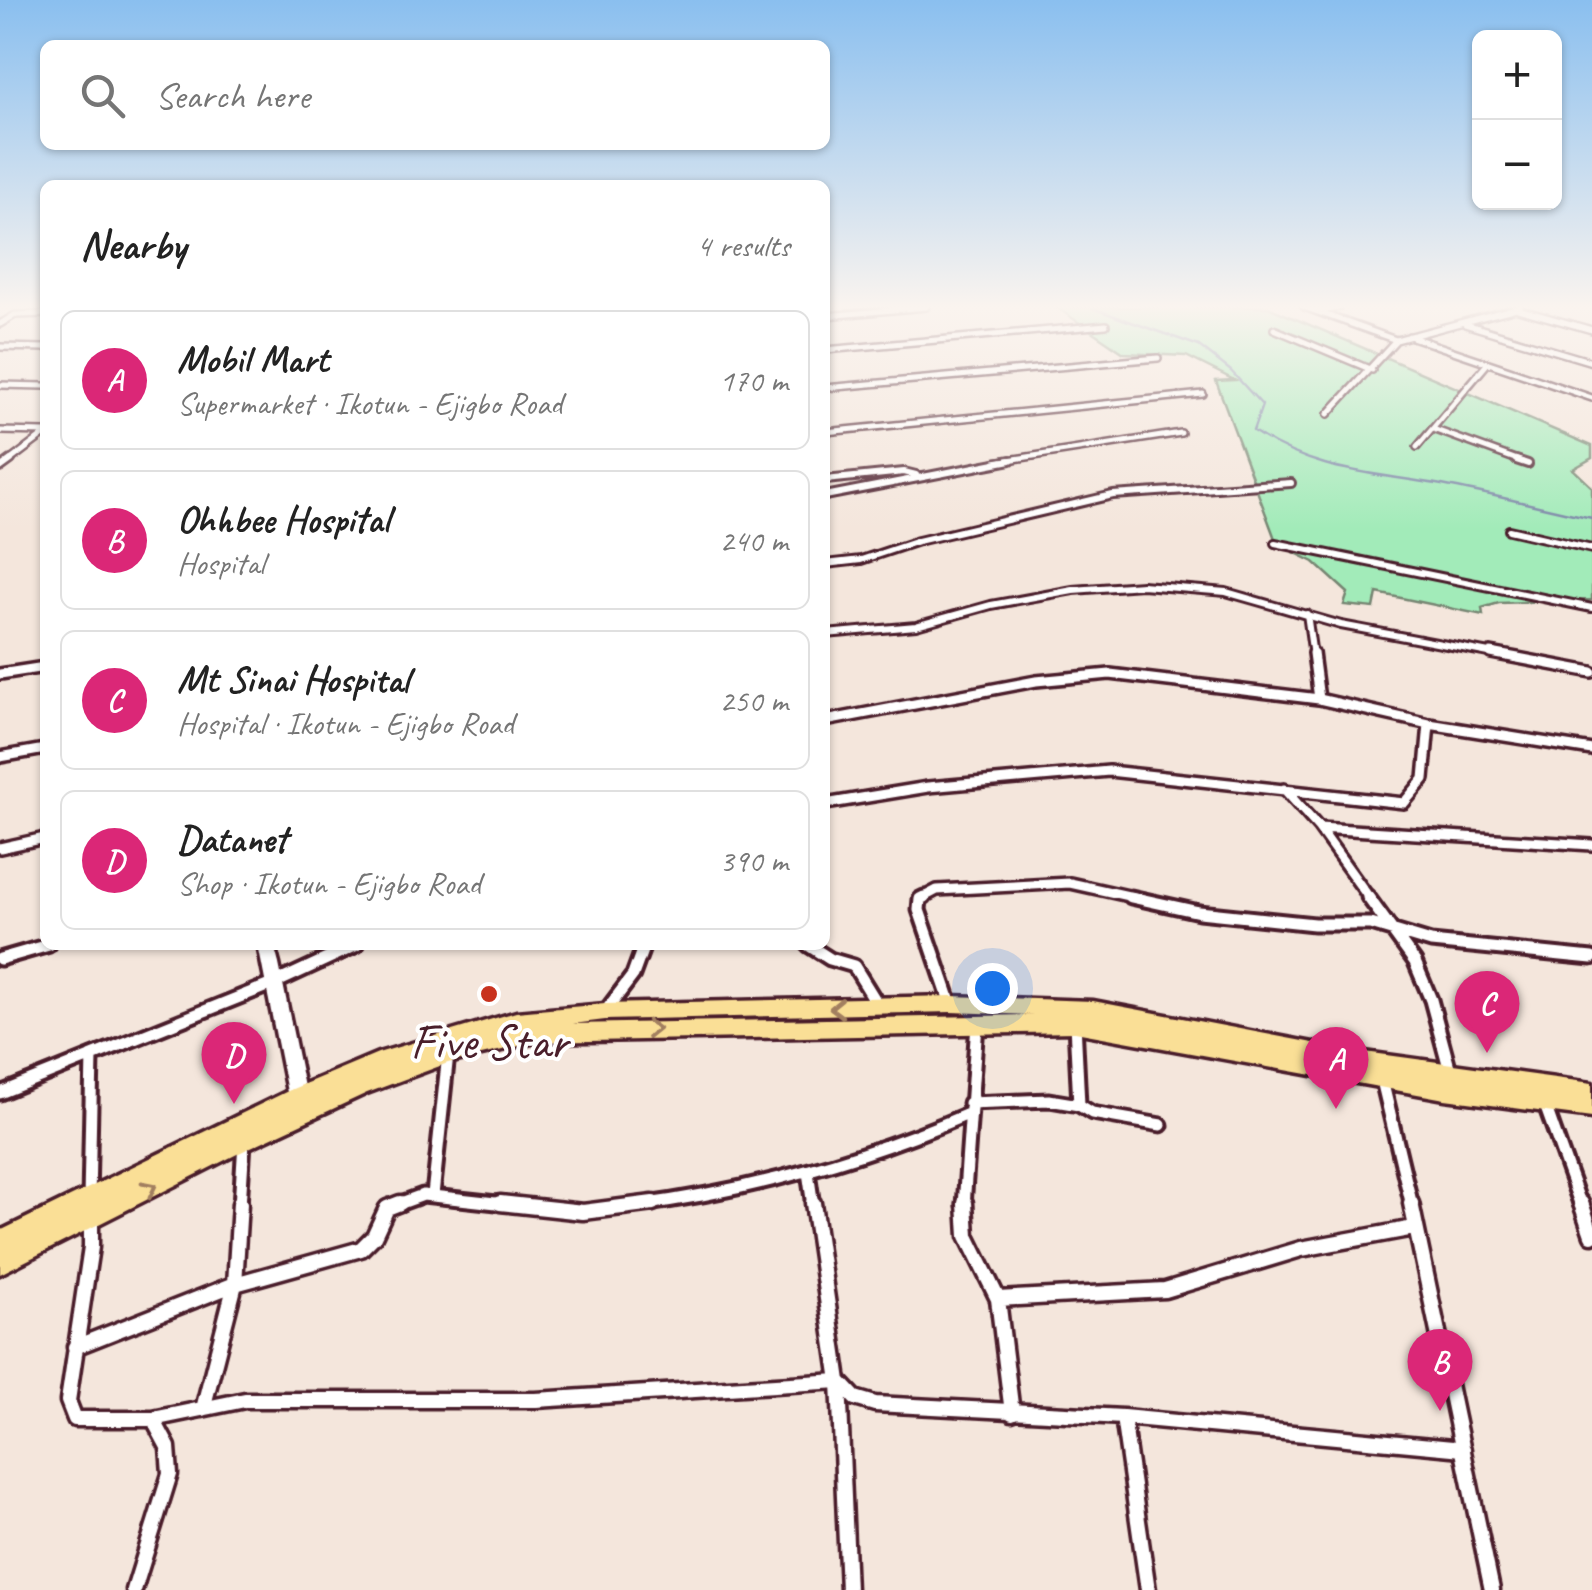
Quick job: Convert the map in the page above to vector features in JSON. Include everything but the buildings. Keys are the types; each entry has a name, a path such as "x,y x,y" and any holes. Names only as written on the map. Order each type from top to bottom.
{"main road":[{"path":"0,1263 244,1140 363,1085 448,1054 603,1021 952,1004 1093,1008 1380,1071 1450,1073 1592,1092"},
{"path":"0,1242 297,1097 424,1045 516,1021 1075,1022 1592,1108"}],"street":[{"path":"830,388 900,381"},
{"path":"1328,414 1361,381"},
{"path":"1418,447 1473,381"},
{"path":"1540,381 1592,398"},
{"path":"0,385 40,386"},
{"path":"830,431 1202,394"},
{"path":"1433,430 1528,464"},
{"path":"0,431 40,433"},
{"path":"830,495 919,476 1181,434"},
{"path":"0,468 40,437"},
{"path":"830,479 904,472 919,476"},
{"path":"830,563 862,560 918,541 1112,494 1291,484"},
{"path":"1509,530 1592,549"},
{"path":"1275,543 1592,608"},
{"path":"830,634 916,626 990,605 1121,584 1226,592 1341,625 1592,672"},
{"path":"1307,614 1319,698"},
{"path":"0,674 40,667"},
{"path":"830,721 1036,682 1110,674 1319,698 1429,724 1592,750"},
{"path":"830,803 928,787 1094,771 1404,803 1416,795 1428,764 1429,724"},
{"path":"0,757 40,749"},
{"path":"1284,789 1318,828 1416,962 1450,1073"},
{"path":"1318,828 1592,845"},
{"path":"0,848 40,839"},
{"path":"952,1004 920,924 920,900 937,890 1070,883 1200,912 1314,924 1371,924 1432,942 1538,956 1592,958"},
{"path":"0,959 40,948"},
{"path":"267,950 277,982 279,1016 297,1097"},
{"path":"0,1093 277,982 346,950"},
{"path":"603,1021 633,975 642,950"},
{"path":"814,950 822,956 850,961 858,968 867,978 879,1008"},
{"path":"1075,1022 1078,1105"},
{"path":"977,1024 968,1109 964,1217 967,1236 998,1299 1012,1413"},
{"path":"433,1195 448,1054"},
{"path":"92,1056 90,1248 68,1400 74,1418 153,1419 246,1400 536,1400 839,1382 855,1398 875,1404 1123,1417 1464,1449"},
{"path":"1380,1071 1492,1590"},
{"path":"75,1347 235,1284 361,1249 374,1236 386,1208 423,1195 583,1212 662,1202 808,1172 906,1141 968,1109 1050,1100 1078,1105 1092,1113 1161,1125"},
{"path":"1544,1102 1592,1235"},
{"path":"204,1408 235,1284 244,1140"},
{"path":"808,1172 839,1382 848,1590"},
{"path":"998,1299 1165,1290 1300,1249 1414,1228"},
{"path":"1123,1417 1148,1590"},
{"path":"134,1590 170,1474 168,1447 153,1419"}],"green space":[{"path":"1216,381 1441,381 1592,446 1592,458 1573,469 1592,487 1592,600 1499,603 1482,608 1483,615 1377,593 1374,608 1344,605 1348,593 1314,562 1277,544"}],"waterway":[{"path":"1240,381 1262,405 1253,431 1299,455 1344,469 1461,489 1592,518"}],"place":[{"name":"Five Star","path":"489,994"},
{"name":"Mt Sinai Hospital","path":"1487,1053"},
{"name":"Datanet","path":"234,1104"},
{"name":"Mobil Mart","path":"1336,1109"},
{"name":"Ohhbee Hospital","path":"1440,1411"}]}
